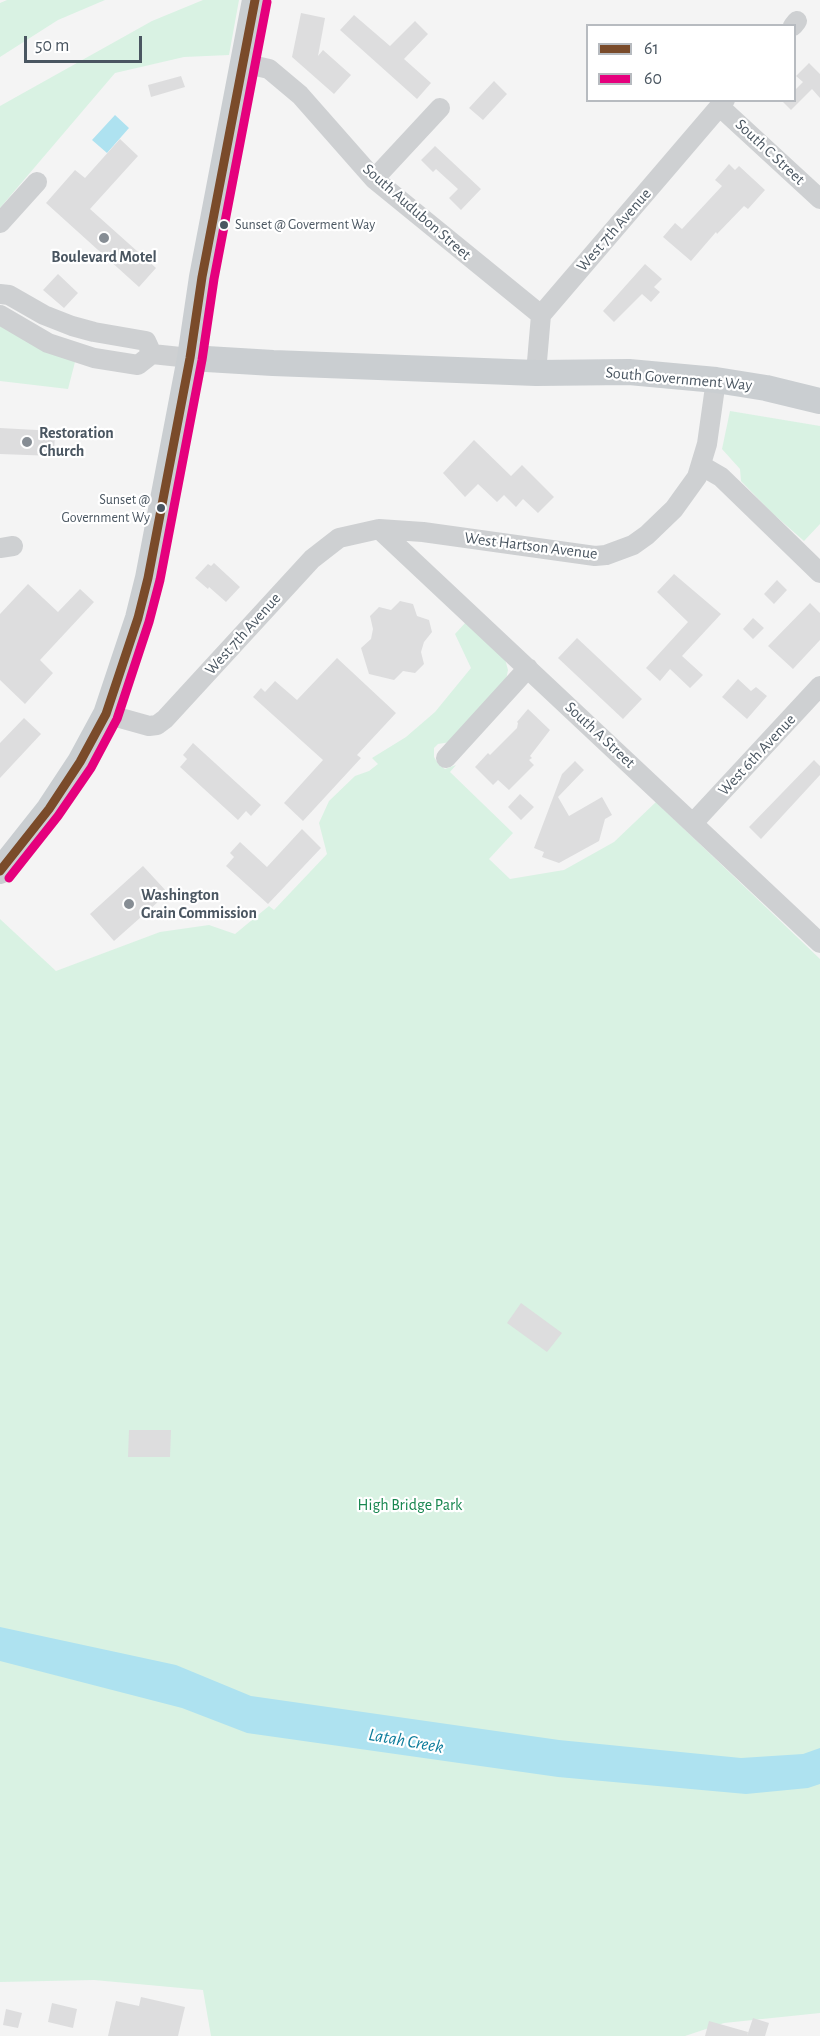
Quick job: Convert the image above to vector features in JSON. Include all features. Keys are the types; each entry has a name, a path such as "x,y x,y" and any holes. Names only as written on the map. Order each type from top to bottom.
{"main road":[{"path":"0,871 49,809 80,762 106,714 130,645 148,578 255,0"},
{"name":"South Government Way","path":"190,358 536,373 628,372 716,380 819,396"}],"street":[{"name":"South Audubon Street","path":"243,63 269,69 300,95 374,179 541,315"},
{"name":"South C Street","path":"722,103 820,198"},
{"name":"West 7th Avenue","path":"541,315 722,103"},
{"path":"374,179 440,108"},
{"path":"0,223 37,182"},
{"path":"0,294 9,295 44,315 72,326 146,341 152,354"},
{"path":"0,315 48,344 94,358 138,365 152,354 190,358"},
{"path":"536,373 541,315"},
{"name":"West Hartson Avenue","path":"379,529 423,532 586,555 606,555 633,545 660,523 692,485 702,466 716,380"},
{"path":"702,466 717,474 820,573"},
{"name":"West 7th Avenue","path":"106,714 149,726 157,725 312,559 339,538 379,529"},
{"name":"South A Street","path":"379,529 820,943"},
{"path":"446,758 528,668"},
{"name":"West 6th Avenue","path":"693,823 820,686"}],"green space":[{"path":"7,0 105,0 58,20 0,57 0,3"},
{"path":"203,0 239,0 229,55 184,57 115,73 0,208 0,106 152,21"},
{"path":"0,324 75,362 68,389 0,381"},
{"path":"730,411 820,426 820,524 804,541 741,481 740,469 722,449"},
{"name":"High Bridge Park","path":"466,622 505,659 508,670 506,680 457,741 438,744 434,748 434,757 445,769 456,765 450,772 513,833 489,859 510,879 564,870 614,842 656,802 820,959 820,2013 724,2023 685,2036 211,2036 203,1990 94,1980 0,1982 0,919 56,971 160,932 209,925 235,934 269,906 274,910 327,854 319,823 329,801 355,776 369,771 378,764 372,758 406,737 435,712 471,668 455,634"}],"water":[{"path":"115,115 129,128 107,153 92,140"},
{"name":"Latah Creek","path":"0,1627 176,1665 251,1696 559,1740 741,1758 803,1754 820,1748 820,1784 808,1788 746,1794 558,1777 247,1733 182,1708 0,1661"}],"building":[{"path":"301,13 325,18 318,56 323,50 351,75 334,94 292,57"},
{"path":"354,15 390,46 415,21 428,34 404,59 431,83 417,99 340,30"},
{"path":"809,63 820,74 820,98 812,89 791,110 783,102 796,102 796,89 803,82 796,76"},
{"path":"181,76 185,87 151,97 148,85"},
{"path":"494,81 507,94 483,120 469,108"},
{"name":"Boulevard Motel","path":"120,139 138,156 90,209 156,268 139,287 46,203 75,170 85,178"},
{"path":"435,146 481,189 461,210 449,198 458,189 436,169 433,172 421,160"},
{"path":"729,164 735,170 739,166 765,190 748,209 744,206 717,234 716,232 691,261 663,237 675,223 682,229 722,186 715,180"},
{"path":"645,264 662,279 654,287 660,292 651,302 642,294 614,322 603,311"},
{"path":"58,274 78,293 64,308 43,290"},
{"name":"Restoration Church","path":"0,428 55,431 54,456 0,454"},
{"path":"474,440 511,476 522,465 554,497 538,513 523,499 516,507 504,495 497,502 478,484 465,497 443,473"},
{"path":"214,563 240,587 226,602 195,578 208,564 211,566"},
{"path":"674,574 721,614 682,656 703,675 690,688 670,669 660,681 646,668 688,622 657,592"},
{"path":"777,580 787,590 774,604 764,594"},
{"path":"28,584 58,612 80,589 94,602 40,660 53,673 25,704 0,680 0,614"},
{"path":"400,601 413,604 417,616 429,620 432,632 424,642 421,652 424,664 415,673 403,671 394,680 369,674 361,648 371,639 373,629 370,616 379,607 391,610"},
{"path":"810,603 820,613 820,640 793,669 768,646"},
{"path":"753,618 764,628 753,639 743,629"},
{"path":"577,638 642,699 623,719 558,658"},
{"path":"337,658 396,713 357,755 361,758 303,821 284,803 323,760 253,697 261,688 265,692 275,681 297,700"},
{"path":"738,679 751,691 756,687 767,696 747,719 722,697"},
{"path":"528,709 550,730 530,756 532,758 529,760 534,765 509,790 498,780 493,785 475,767 517,728 517,722"},
{"path":"24,718 41,734 0,778 0,743"},
{"path":"193,743 261,805 251,816 246,811 238,820 180,767 187,759 183,755"},
{"path":"814,760 820,766 820,775 761,839 749,827"},
{"path":"575,761 584,770 558,797 569,816 602,797 612,815 605,819 599,841 559,863 542,857 544,852 534,848 562,774"},
{"path":"520,794 534,807 521,820 508,807"},
{"path":"302,829 321,848 268,904 226,866 234,857 230,853 240,842 267,867"},
{"name":"Washington Grain Commission","path":"143,866 168,893 114,941 90,914"},
{"path":"521,1303 562,1333 547,1352 507,1323"},
{"path":"129,1430 171,1430 170,1457 128,1457"},
{"path":"141,1997 185,2007 178,2036 108,2036 116,2001 139,2006"},
{"path":"52,2003 77,2009 73,2028 48,2022"},
{"path":"6,2009 22,2013 18,2028 3,2025"},
{"path":"753,2018 769,2023 765,2036 747,2036"},
{"path":"709,2021 748,2032 747,2036 705,2036"}],"transit line":[{"name":"61","path":"0,871 49,809 80,762 106,714 138,618 148,578 190,358 202,277 255,0"},
{"name":"60","path":"9,878 58,816 91,768 117,719 149,622 160,580 202,360 214,279 267,2"}],"place":[{"name":"Sunset @ Goverment Way","path":"224,225"},
{"name":"Boulevard Motel","path":"104,238"},
{"name":"Restoration Church","path":"27,442"},
{"name":"Sunset @ Government Wy","path":"161,508"},
{"name":"Washington Grain Commission","path":"129,904"}]}
